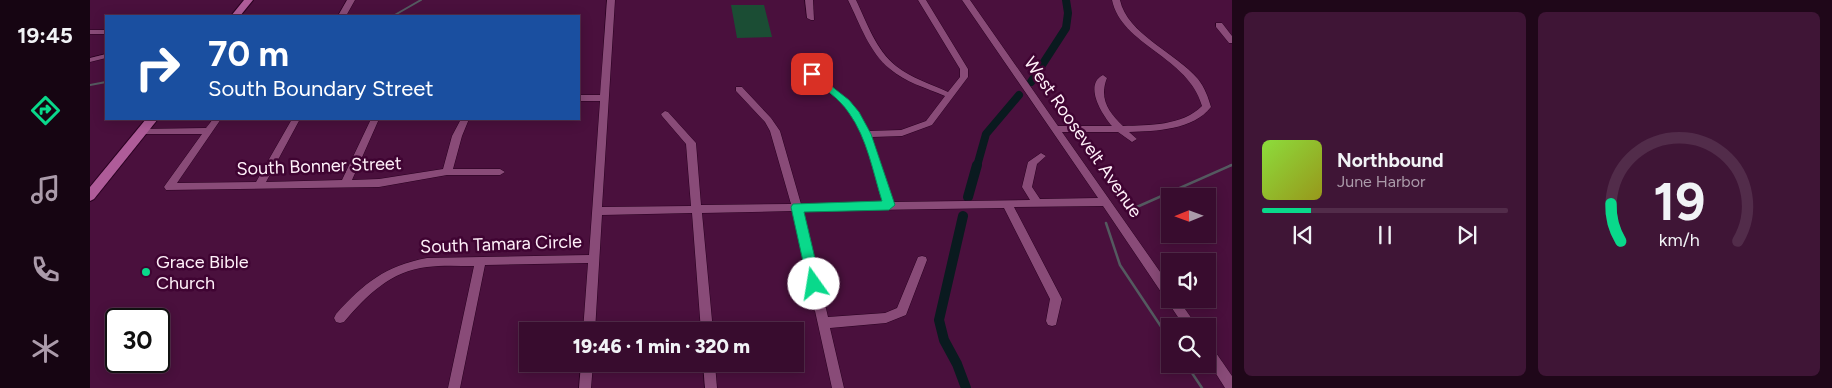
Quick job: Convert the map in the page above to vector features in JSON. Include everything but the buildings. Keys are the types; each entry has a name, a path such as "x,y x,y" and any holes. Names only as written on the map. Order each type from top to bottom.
{"main road":[{"path":"236,15 249,0"},
{"path":"90,196 147,125"}],"street":[{"path":"343,14 351,0"},
{"path":"590,322 611,0"},
{"path":"809,0 811,18"},
{"path":"852,0 870,38 890,65 901,74 949,95"},
{"path":"866,134 902,133 929,123 964,77 964,69 922,0"},
{"name":"West Roosevelt Avenue","path":"966,0 1161,282"},
{"path":"1056,129 1119,129 1172,125 1196,119 1204,114 1207,107 1203,92 1173,61 1120,14 1116,0"},
{"path":"1219,25 1232,41"},
{"path":"90,32 105,32"},
{"path":"90,60 104,55"},
{"path":"812,74 846,102 854,112 866,134 889,205"},
{"path":"1103,78 1098,86 1099,101 1119,129 1132,139"},
{"path":"739,89 768,120 775,131 797,207 838,388"},
{"path":"580,98 604,98"},
{"path":"665,114 691,143 706,322"},
{"path":"259,185 295,120"},
{"path":"345,184 375,120"},
{"path":"447,172 457,136 465,120"},
{"path":"147,125 213,124"},
{"name":"South Bonner Street","path":"213,124 169,187 379,183 447,172 500,172"},
{"path":"1038,204 1027,187 1033,162 1041,156"},
{"path":"597,211 1107,202"},
{"path":"1007,204 1056,300 1052,321"},
{"name":"South Tamara Circle","path":"340,318 365,289 384,276 406,266 427,262 593,259"},
{"path":"823,323 886,318 902,311 922,260"},
{"path":"454,388 480,261"},
{"path":"1216,362 1231,383"},
{"path":"586,388 587,372"},
{"path":"710,372 711,388"}],"green space":[{"path":"731,5 764,5 772,37 737,38"}],"waterway":[{"path":"395,15 421,0"},
{"path":"1031,82 1066,28 1068,13 1066,0"},
{"path":"90,85 105,82"},
{"path":"977,166 986,134 1019,95"},
{"path":"968,197 977,165"},
{"path":"1130,210 1232,165 1229,166"},
{"path":"963,216 939,320 944,340 957,364 966,388"},
{"path":"1106,223 1120,265 1161,326"},
{"path":"1192,373 1202,388"}],"place":[{"name":"Grace Bible Church","path":"146,272"}],"route":[{"path":"812,74 846,102 854,112 866,134 889,205 797,207 814,284"}]}
